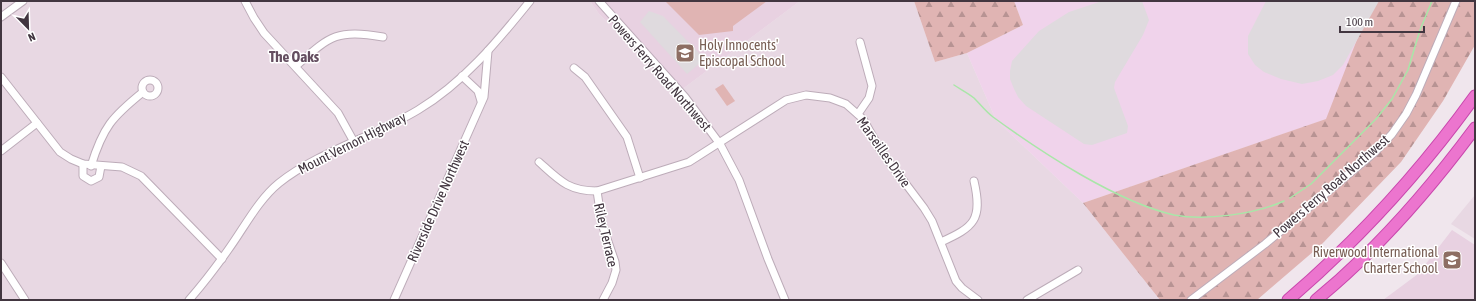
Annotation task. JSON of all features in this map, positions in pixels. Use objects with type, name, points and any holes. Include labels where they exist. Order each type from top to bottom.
[{"type":"highway","points":[[1288,300],[1348,245],[1404,186],[1444,139],[1475,96]]},
{"type":"highway","points":[[1316,300],[1360,260],[1400,219],[1437,177],[1475,128]]},
{"type":"street","points":[[1,17],[23,1]]},
{"type":"street","points":[[245,1],[264,33],[338,113],[354,142]]},
{"type":"street","name":"Mount Vernon Highway","points":[[189,300],[222,259],[260,203],[277,185],[298,170],[418,110],[438,97],[488,51],[530,1]]},
{"type":"street","name":"Powers Ferry Road Northwest","points":[[599,1],[685,97],[720,144],[739,180],[785,300]]},
{"type":"street","name":"Powers Ferry Road Northwest","points":[[1191,300],[1271,239],[1375,152],[1392,134],[1406,114],[1416,95],[1456,1]]},
{"type":"street","points":[[296,66],[322,43],[334,36],[352,32],[383,37]]},
{"type":"street","points":[[858,114],[869,98],[872,86],[860,42]]},
{"type":"street","name":"Riverside Drive Northwest","points":[[394,300],[481,101],[485,88],[488,51]]},
{"type":"street","points":[[574,68],[585,77],[627,137],[640,178]]},
{"type":"street","points":[[462,76],[478,91],[481,101]]},
{"type":"street","points":[[1,77],[60,152],[83,164],[91,166],[122,167],[141,176],[222,259]]},
{"type":"street","points":[[91,166],[99,142],[108,126],[120,111],[143,92]]},
{"type":"street","name":"Marseilles Drive","points":[[597,191],[689,162],[720,144],[776,104],[797,96],[814,95],[830,98],[846,104],[858,114],[867,125],[881,151],[924,208],[941,242],[956,281],[962,288],[978,300]]},
{"type":"street","points":[[1,151],[37,124]]},
{"type":"street","points":[[539,162],[569,186],[582,191],[597,191]]},
{"type":"street","points":[[83,164],[83,176],[91,181],[96,180],[99,177],[101,166]]},
{"type":"street","points":[[941,242],[964,231],[974,221],[978,202],[974,181]]},
{"type":"street","name":"Riley Terrace","points":[[597,191],[602,224],[615,262],[616,270],[612,283],[603,300]]},
{"type":"street","points":[[1,263],[25,300]]},
{"type":"street","points":[[1027,300],[1078,270]]},
{"type":"shaded area","points":[[1,1],[590,1],[599,14],[680,91],[800,1],[914,1],[935,62],[967,53],[996,120],[1083,203],[1160,300],[1,300]]},
{"type":"shaded area","name":"Holy Innocents' Episcopal School","points":[[590,1],[800,1],[680,91],[599,14]]},
{"type":"shaded area","points":[[1014,1],[1372,1],[1327,119],[1083,203],[996,120],[967,53],[1023,25]]},
{"type":"shaded area","points":[[1102,1],[1142,1],[1149,20],[1143,35],[1115,82],[1114,88],[1128,126],[1127,133],[1092,145],[1084,144],[1026,106],[1018,97],[1014,89],[1010,79],[1010,71],[1012,61],[1039,31],[1069,12]]},
{"type":"shaded area","points":[[1266,1],[1379,1],[1343,65],[1333,75],[1318,81],[1302,84],[1281,79],[1264,72],[1255,65],[1248,54],[1248,36]]},
{"type":"shaded area","points":[[649,11],[663,16],[705,59],[687,74],[640,22]]},
{"type":"shaded area","points":[[1475,195],[1475,239],[1451,224]]},
{"type":"shaded area","name":"Riverwood International Charter School","points":[[1452,230],[1475,245],[1475,300],[1383,300],[1418,274]]},
{"type":"green space","points":[[665,1],[767,1],[733,26],[733,31],[699,35]]},
{"type":"green space","points":[[914,1],[1014,1],[1023,25],[967,53],[935,62]]},
{"type":"green space","points":[[1372,1],[1475,1],[1475,45],[1443,101],[1401,162],[1321,245],[1257,300],[1160,300],[1083,203],[1326,119]]},
{"type":"green space","points":[[723,84],[735,101],[727,106],[715,89]]},
{"type":"waterway","points":[[1290,198],[1311,184],[1376,119],[1392,99],[1408,70],[1420,30],[1432,1]]},
{"type":"waterway","points":[[954,85],[974,98],[993,117],[1056,160],[1104,188],[1152,208],[1174,215],[1187,217],[1215,217],[1259,210],[1284,201]]},
{"type":"place","name":"Holy Innocents' Episcopal School","points":[[685,53]]},
{"type":"place","name":"Riverwood International Charter School","points":[[1452,260]]},
{"type":"district","name":"The Oaks","points":[[294,56]]}]
